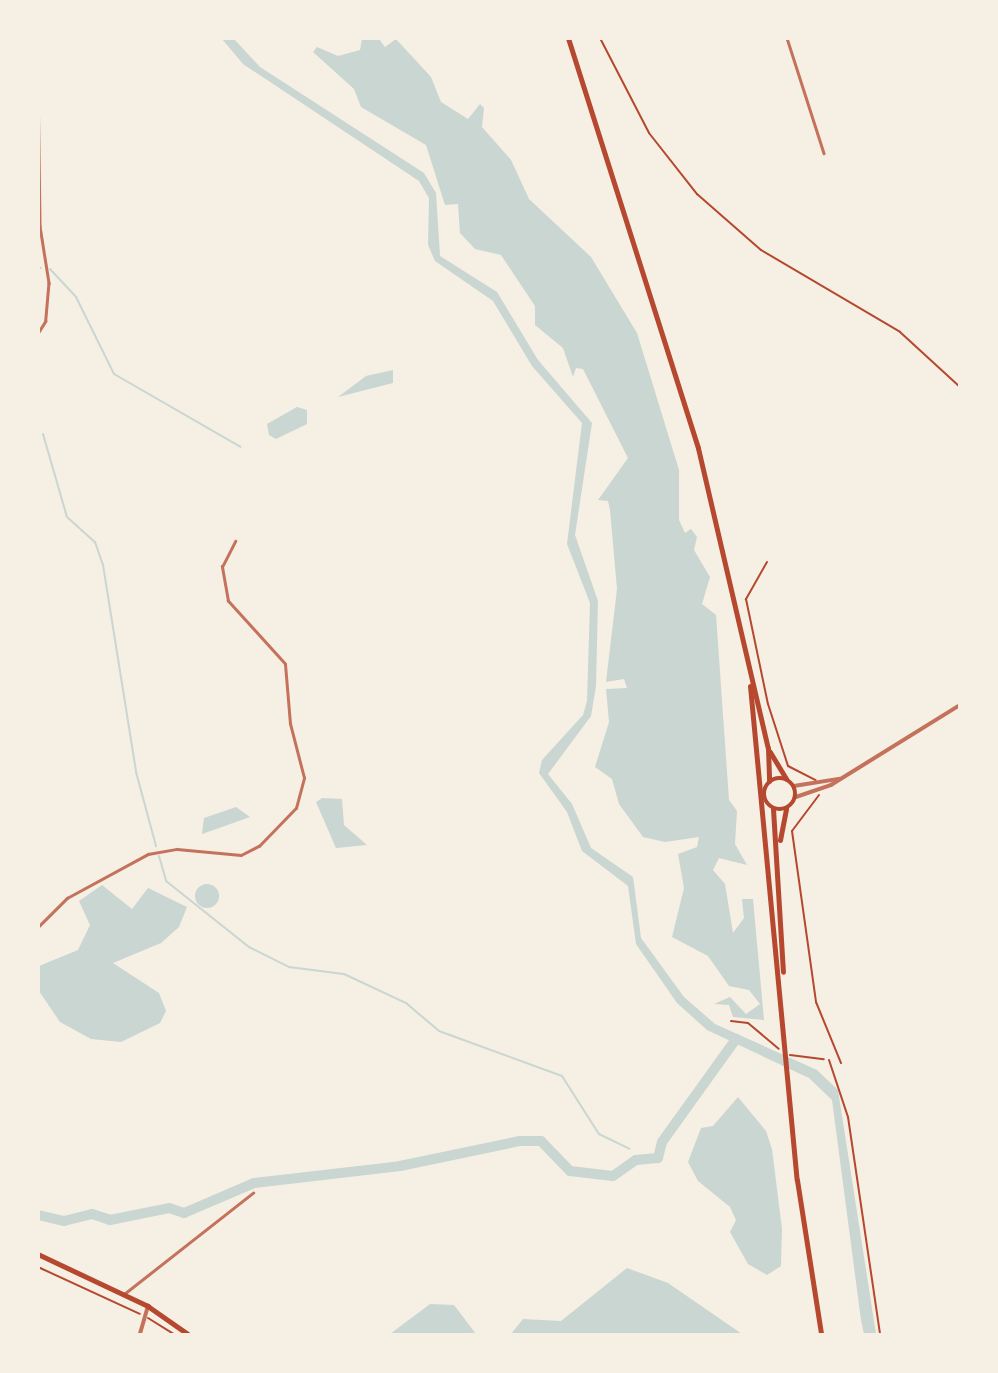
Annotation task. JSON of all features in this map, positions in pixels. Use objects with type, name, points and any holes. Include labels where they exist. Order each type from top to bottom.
[{"type":"highway","points":[[568,38],[694,436],[768,748],[769,781]]},
{"type":"highway","points":[[747,660],[786,1038]]},
{"type":"highway","points":[[768,748],[786,779]]},
{"type":"highway","points":[[773,809],[779,850],[788,1075],[821,1335]]},
{"type":"highway","points":[[779,850],[786,809]]},
{"type":"main road","points":[[786,779],[794,786],[796,797],[786,809],[773,809],[764,798],[769,781],[786,779]]},
{"type":"main road","points":[[38,1254],[148,1306],[188,1335]]},
{"type":"street","points":[[787,38],[824,153]]},
{"type":"street","points":[[38,79],[40,226],[49,284],[46,321],[38,334]]},
{"type":"street","points":[[38,927],[67,898],[148,854],[177,849],[241,855],[259,846],[296,808],[304,778],[290,724],[285,664],[228,601],[222,567],[235,541]]},
{"type":"street","points":[[796,797],[840,779],[960,705]]},
{"type":"street","points":[[794,786],[840,779]]},
{"type":"street","points":[[124,1294],[253,1193]]},
{"type":"street","points":[[141,1335],[148,1306]]},
{"type":"path","points":[[600,38],[649,133],[697,194],[761,250],[900,332],[960,387]]},
{"type":"path","points":[[731,1021],[748,1023],[784,1052],[824,1059]]},
{"type":"path","points":[[829,1060],[846,1107],[861,1222],[880,1335]]},
{"type":"path","points":[[38,1267],[144,1316],[174,1335]]},
{"type":"shaded area","points":[[222,39],[234,39],[260,67],[424,173],[436,193],[440,256],[497,292],[538,360],[592,423],[575,535],[598,601],[596,686],[591,716],[548,774],[572,804],[591,848],[633,877],[641,938],[684,997],[715,1024],[817,1070],[838,1090],[876,1334],[864,1334],[861,1320],[832,1100],[809,1078],[707,1030],[677,1003],[636,944],[628,886],[582,851],[567,812],[539,773],[542,760],[583,715],[587,701],[590,603],[567,544],[582,423],[532,366],[493,301],[435,261],[428,245],[429,198],[419,181],[243,64]]},
{"type":"shaded area","points":[[362,39],[379,39],[385,47],[396,39],[431,77],[441,102],[468,119],[480,104],[484,108],[482,127],[511,160],[529,199],[591,257],[637,333],[679,470],[679,520],[685,533],[691,529],[697,537],[694,550],[710,577],[702,604],[716,615],[729,800],[737,811],[735,844],[747,865],[719,858],[713,870],[725,884],[733,933],[744,918],[742,899],[753,899],[764,1020],[733,1017],[729,1005],[714,1004],[730,997],[746,1014],[760,1004],[749,990],[729,986],[708,956],[672,937],[684,888],[678,854],[697,847],[699,837],[665,842],[643,837],[619,804],[612,779],[595,767],[609,722],[606,689],[627,688],[624,679],[606,682],[617,589],[610,510],[608,501],[598,500],[628,458],[583,369],[576,368],[573,377],[563,348],[535,325],[535,306],[501,255],[475,249],[460,233],[458,204],[445,205],[426,145],[361,107],[354,89],[313,52],[317,47],[338,56],[360,50]]},
{"type":"shaded area","points":[[393,370],[393,383],[338,397],[366,376]]},
{"type":"shaded area","points":[[297,407],[307,410],[307,424],[276,439],[269,435],[267,424]]},
{"type":"shaded area","points":[[322,798],[342,799],[344,825],[367,845],[336,848],[316,802]]},
{"type":"shaded area","points":[[236,807],[250,817],[202,834],[204,818]]},
{"type":"shaded area","points":[[207,884],[216,887],[219,896],[216,905],[207,908],[198,905],[195,896],[198,887]]},
{"type":"shaded area","points":[[102,885],[132,909],[148,888],[187,907],[179,927],[161,943],[113,963],[159,993],[166,1011],[160,1023],[121,1042],[91,1039],[60,1022],[39,991],[39,966],[78,950],[90,925],[79,901]]},
{"type":"shaded area","points":[[738,1097],[766,1131],[772,1149],[782,1229],[781,1266],[767,1275],[748,1264],[730,1232],[736,1220],[730,1207],[698,1181],[688,1162],[701,1128],[713,1126]]},
{"type":"shaded area","points":[[627,1268],[668,1283],[742,1334],[511,1334],[523,1319],[561,1321]]},
{"type":"shaded area","points":[[430,1304],[454,1305],[476,1334],[390,1334]]},
{"type":"waterway","points":[[50,269],[76,297],[114,374],[241,447]]},
{"type":"waterway","points":[[43,434],[67,517],[95,542],[103,565],[136,772],[156,846]]},
{"type":"waterway","points":[[159,856],[166,881],[249,947],[289,967],[344,974],[406,1003],[439,1031],[562,1076],[599,1134],[630,1149]]},
{"type":"waterway","points":[[38,1215],[64,1221],[92,1214],[110,1220],[169,1208],[184,1213],[254,1183],[400,1166],[520,1141],[541,1141],[570,1171],[613,1176],[636,1160],[658,1158],[662,1142],[736,1039]]}]
